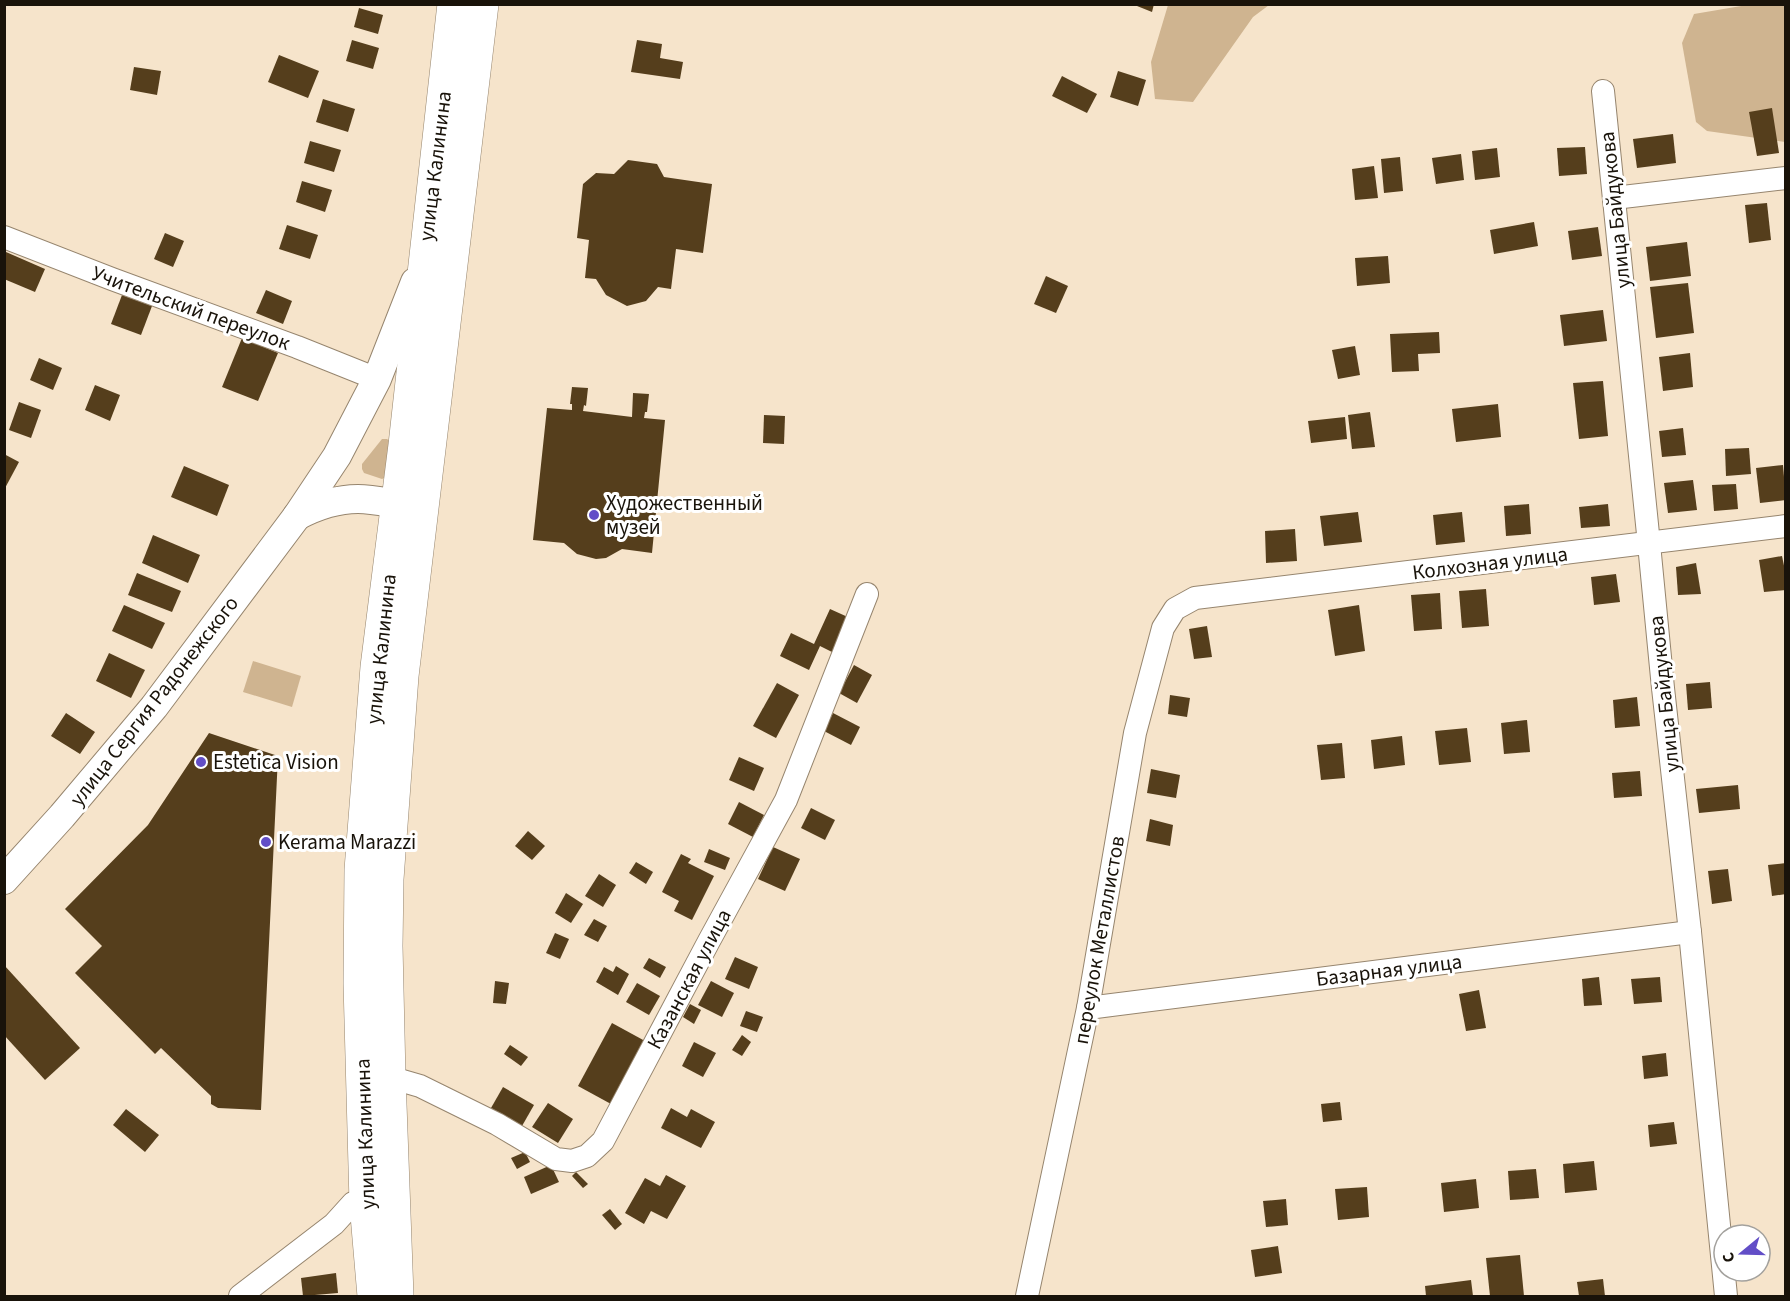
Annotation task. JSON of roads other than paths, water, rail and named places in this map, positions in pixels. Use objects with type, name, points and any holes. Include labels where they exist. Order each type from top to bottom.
[{"type":"main road","name":"улица Калинина","points":[[397,1296],[389,1077],[387,879],[402,676],[426,248],[454,4]]},
{"type":"main road","name":"улица Калинина","points":[[374,1296],[366,1203],[360,983],[361,870],[377,667],[410,505],[482,4]]},
{"type":"street","name":"улица Байдукова","points":[[1603,91],[1726,1296]]},
{"type":"street","points":[[1614,198],[1785,178]]},
{"type":"street","name":"Учительский переулок","points":[[4,237],[297,346],[377,379]]},
{"type":"street","name":"улица Сергия Радонежского","points":[[4,880],[69,808],[154,707],[297,516],[337,456],[377,379],[409,301],[426,248]]},
{"type":"street","points":[[337,456],[342,482],[359,499]]},
{"type":"street","points":[[297,516],[315,507],[359,499],[410,505]]},
{"type":"street","name":"Колхозная улица","points":[[1195,598],[1785,526]]},
{"type":"street","name":"Казанская улица","points":[[389,1077],[420,1086],[497,1124],[556,1159],[572,1161],[587,1156],[603,1141],[786,800],[867,594]]},
{"type":"street","name":"переулок Металлистов","points":[[1028,1296],[1088,1008],[1135,733],[1163,628],[1175,609],[1195,598]]},
{"type":"street","name":"Базарная улица","points":[[1088,1008],[1690,932]]},
{"type":"street","points":[[240,1296],[334,1224],[353,1203],[366,1203]]},
{"type":"place","name":"Художественный музей","points":[[594,515]]},
{"type":"place","name":"Estetica Vision","points":[[201,762]]},
{"type":"place","name":"Kerama Marazzi","points":[[266,842]]}]
